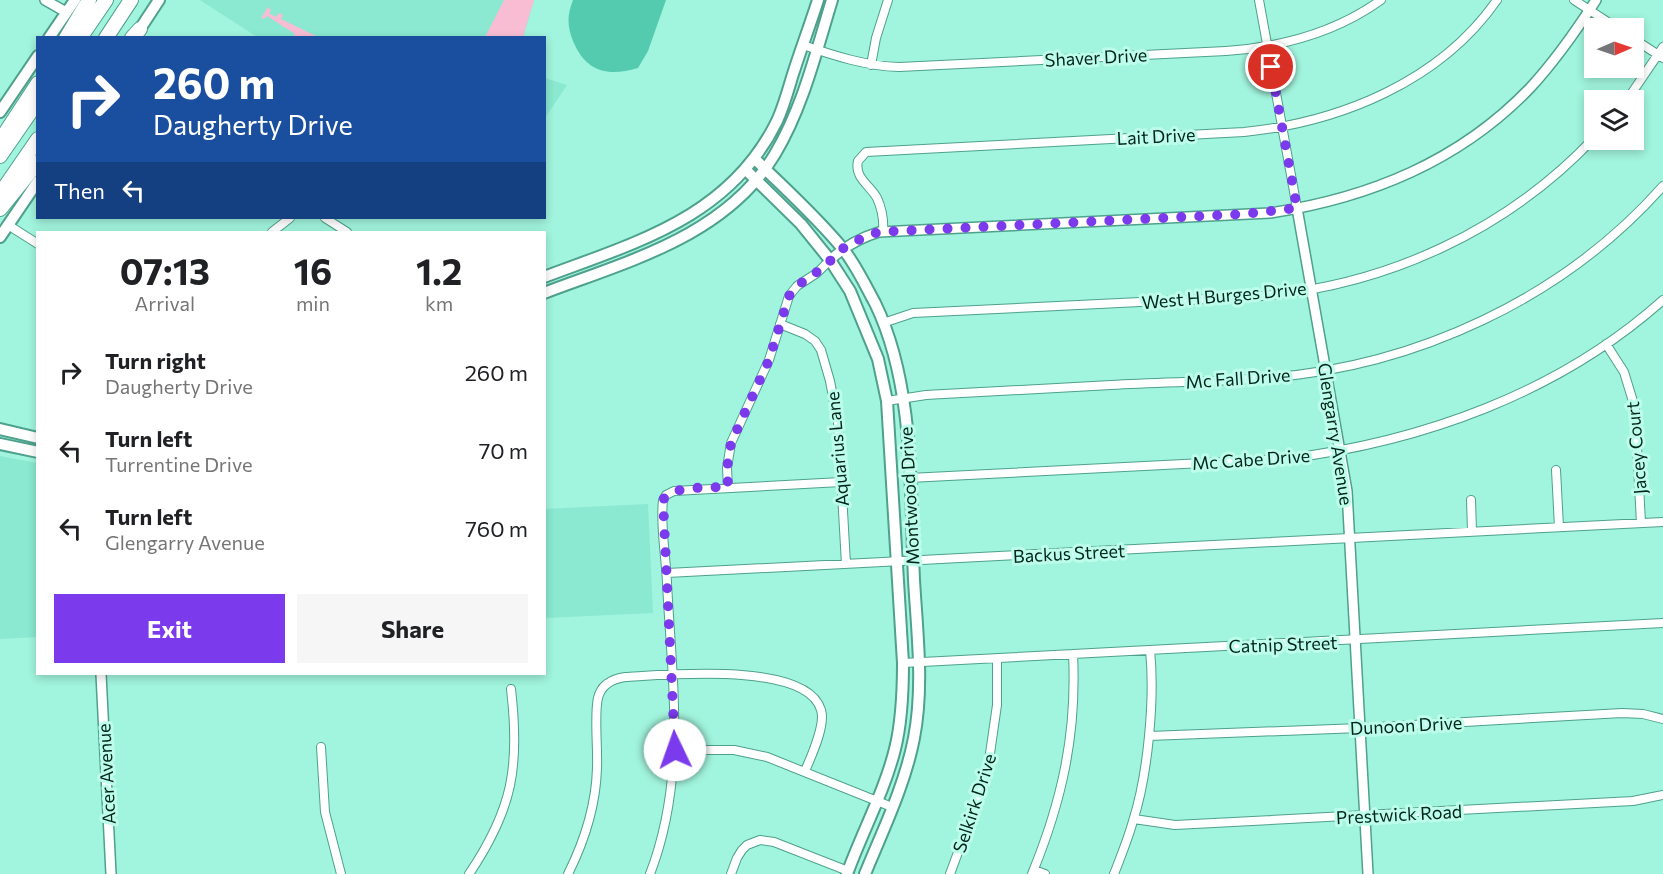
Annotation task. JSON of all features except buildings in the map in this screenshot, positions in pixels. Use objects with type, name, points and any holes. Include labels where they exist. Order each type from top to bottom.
[{"type":"highway","points":[[67,36],[89,0]]},
{"type":"highway","points":[[81,36],[106,0]]},
{"type":"highway","points":[[107,36],[131,0]]},
{"type":"highway","points":[[0,141],[36,86]]},
{"type":"highway","points":[[0,156],[36,104]]},
{"type":"highway","points":[[0,194],[36,142]]},
{"type":"highway","points":[[0,209],[36,164]]},
{"type":"main road","points":[[51,36],[75,0]]},
{"type":"main road","points":[[135,35],[159,0]]},
{"type":"main road","points":[[546,276],[665,230],[700,210],[745,170],[777,120],[818,0]]},
{"type":"main road","points":[[546,292],[680,240],[706,224],[756,181],[793,118],[832,0]]},
{"type":"main road","points":[[0,112],[36,59]]},
{"type":"main road","name":"Montwood Drive","points":[[754,158],[842,249],[861,276],[883,323],[895,360],[903,399],[919,662],[919,698],[914,737],[904,775],[865,874]]},
{"type":"main road","name":"Montwood Drive","points":[[745,170],[801,224],[850,291],[873,343],[882,372],[887,401],[903,663],[903,699],[899,732],[890,767],[848,873]]},
{"type":"main road","points":[[0,237],[36,184]]},
{"type":"main road","points":[[638,242],[643,255]]},
{"type":"main road","points":[[0,429],[36,438]]},
{"type":"main road","points":[[0,444],[36,452]]},
{"type":"street","points":[[45,0],[66,12]]},
{"type":"street","points":[[871,65],[876,38],[888,0]]},
{"type":"street","name":"Glengarry Avenue","points":[[1258,0],[1347,491],[1368,874]]},
{"type":"street","name":"Shaver Drive","points":[[803,45],[871,65],[899,67],[1226,51],[1267,46],[1329,30],[1363,13],[1382,0]]},
{"type":"street","name":"Lait Drive","points":[[883,232],[881,210],[877,200],[857,173],[860,157],[871,151],[1217,134],[1282,127],[1352,109],[1396,88],[1422,72],[1454,46],[1497,0]]},
{"type":"street","points":[[1574,0],[1601,18]]},
{"type":"street","points":[[728,487],[727,468],[731,443],[766,367],[785,304],[792,292],[842,249],[866,236],[883,232],[1244,214],[1297,208],[1344,198],[1385,184],[1433,162],[1472,138],[1529,88],[1563,48],[1596,0]]},
{"type":"street","points":[[1644,46],[1660,57]]},
{"type":"street","points":[[1635,90],[1660,57],[1663,47]]},
{"type":"street","name":"West H Burges Drive","points":[[883,323],[913,313],[1262,296],[1343,282],[1392,268],[1444,248],[1474,232],[1548,182],[1584,148]]},
{"type":"street","name":"Mc Fall Drive","points":[[887,401],[926,394],[1266,378],[1326,369],[1404,351],[1497,314],[1558,278],[1634,216],[1663,186]]},
{"type":"street","points":[[273,231],[289,219]]},
{"type":"street","points":[[327,219],[346,231]]},
{"type":"street","points":[[8,225],[36,243]]},
{"type":"street","name":"Mc Cabe Drive","points":[[909,478],[1264,460],[1341,450],[1405,436],[1478,412],[1570,367],[1606,344],[1663,300]]},
{"type":"street","name":"Aquarius Lane","points":[[780,324],[810,336],[820,350],[836,406],[846,564]]},
{"type":"street","name":"Jacey Court","points":[[1606,344],[1624,372],[1635,408],[1641,523]]},
{"type":"street","points":[[1556,470],[1558,527]]},
{"type":"street","points":[[650,874],[665,828],[672,790],[675,750],[663,507],[666,495],[674,491],[841,482]]},
{"type":"street","points":[[1471,500],[1472,531]]},
{"type":"street","name":"Backus Street","points":[[667,573],[1663,522]]},
{"type":"street","name":"Catnip Street","points":[[903,663],[1663,623]]},
{"type":"street","points":[[1114,874],[1134,819],[1149,736],[1150,650]]},
{"type":"street","points":[[1045,874],[1033,872],[1057,805],[1068,760],[1074,704],[1073,654]]},
{"type":"street","name":"Selkirk Drive","points":[[950,874],[987,774],[996,723],[997,659]]},
{"type":"street","points":[[567,874],[580,845],[595,789],[597,703],[600,693],[608,682],[618,678],[708,673],[752,676],[791,685],[810,693],[817,699],[822,715],[816,744],[805,771]]},
{"type":"street","name":"Acer Avenue","points":[[101,675],[111,874]]},
{"type":"street","points":[[469,874],[496,830],[510,791],[515,752],[511,689]]},
{"type":"street","name":"Dunoon Drive","points":[[1149,736],[1360,728],[1622,713],[1643,714],[1663,719]]},
{"type":"street","points":[[321,747],[325,812],[340,874]]},
{"type":"street","points":[[675,750],[717,749],[750,753],[805,771],[892,807]]},
{"type":"street","name":"Prestwick Road","points":[[1134,819],[1161,825],[1175,825],[1633,801],[1663,795]]},
{"type":"street","points":[[731,874],[742,850],[747,845],[760,840],[774,842],[848,873]]},
{"type":"shaded area","points":[[200,0],[534,0],[524,36],[255,36]]},
{"type":"shaded area","points":[[504,0],[534,0],[523,36],[486,36]]},
{"type":"shaded area","points":[[573,0],[666,0],[648,51],[638,68],[607,72],[591,66],[584,60],[573,41],[568,20]]},
{"type":"shaded area","points":[[268,7],[271,10],[269,13],[276,17],[279,13],[283,15],[281,19],[316,36],[294,36],[295,34],[267,16],[264,19],[261,18]]},
{"type":"shaded area","points":[[546,79],[567,85],[546,116]]},
{"type":"shaded area","points":[[0,456],[36,463],[36,637],[0,639]]},
{"type":"shaded area","points":[[648,504],[653,613],[546,618],[546,509]]},
{"type":"route","points":[[675,750],[663,500],[666,495],[674,491],[728,487],[727,468],[731,443],[769,360],[785,304],[797,286],[817,273],[842,249],[855,241],[879,232],[1270,213],[1297,208],[1271,67]]}]
